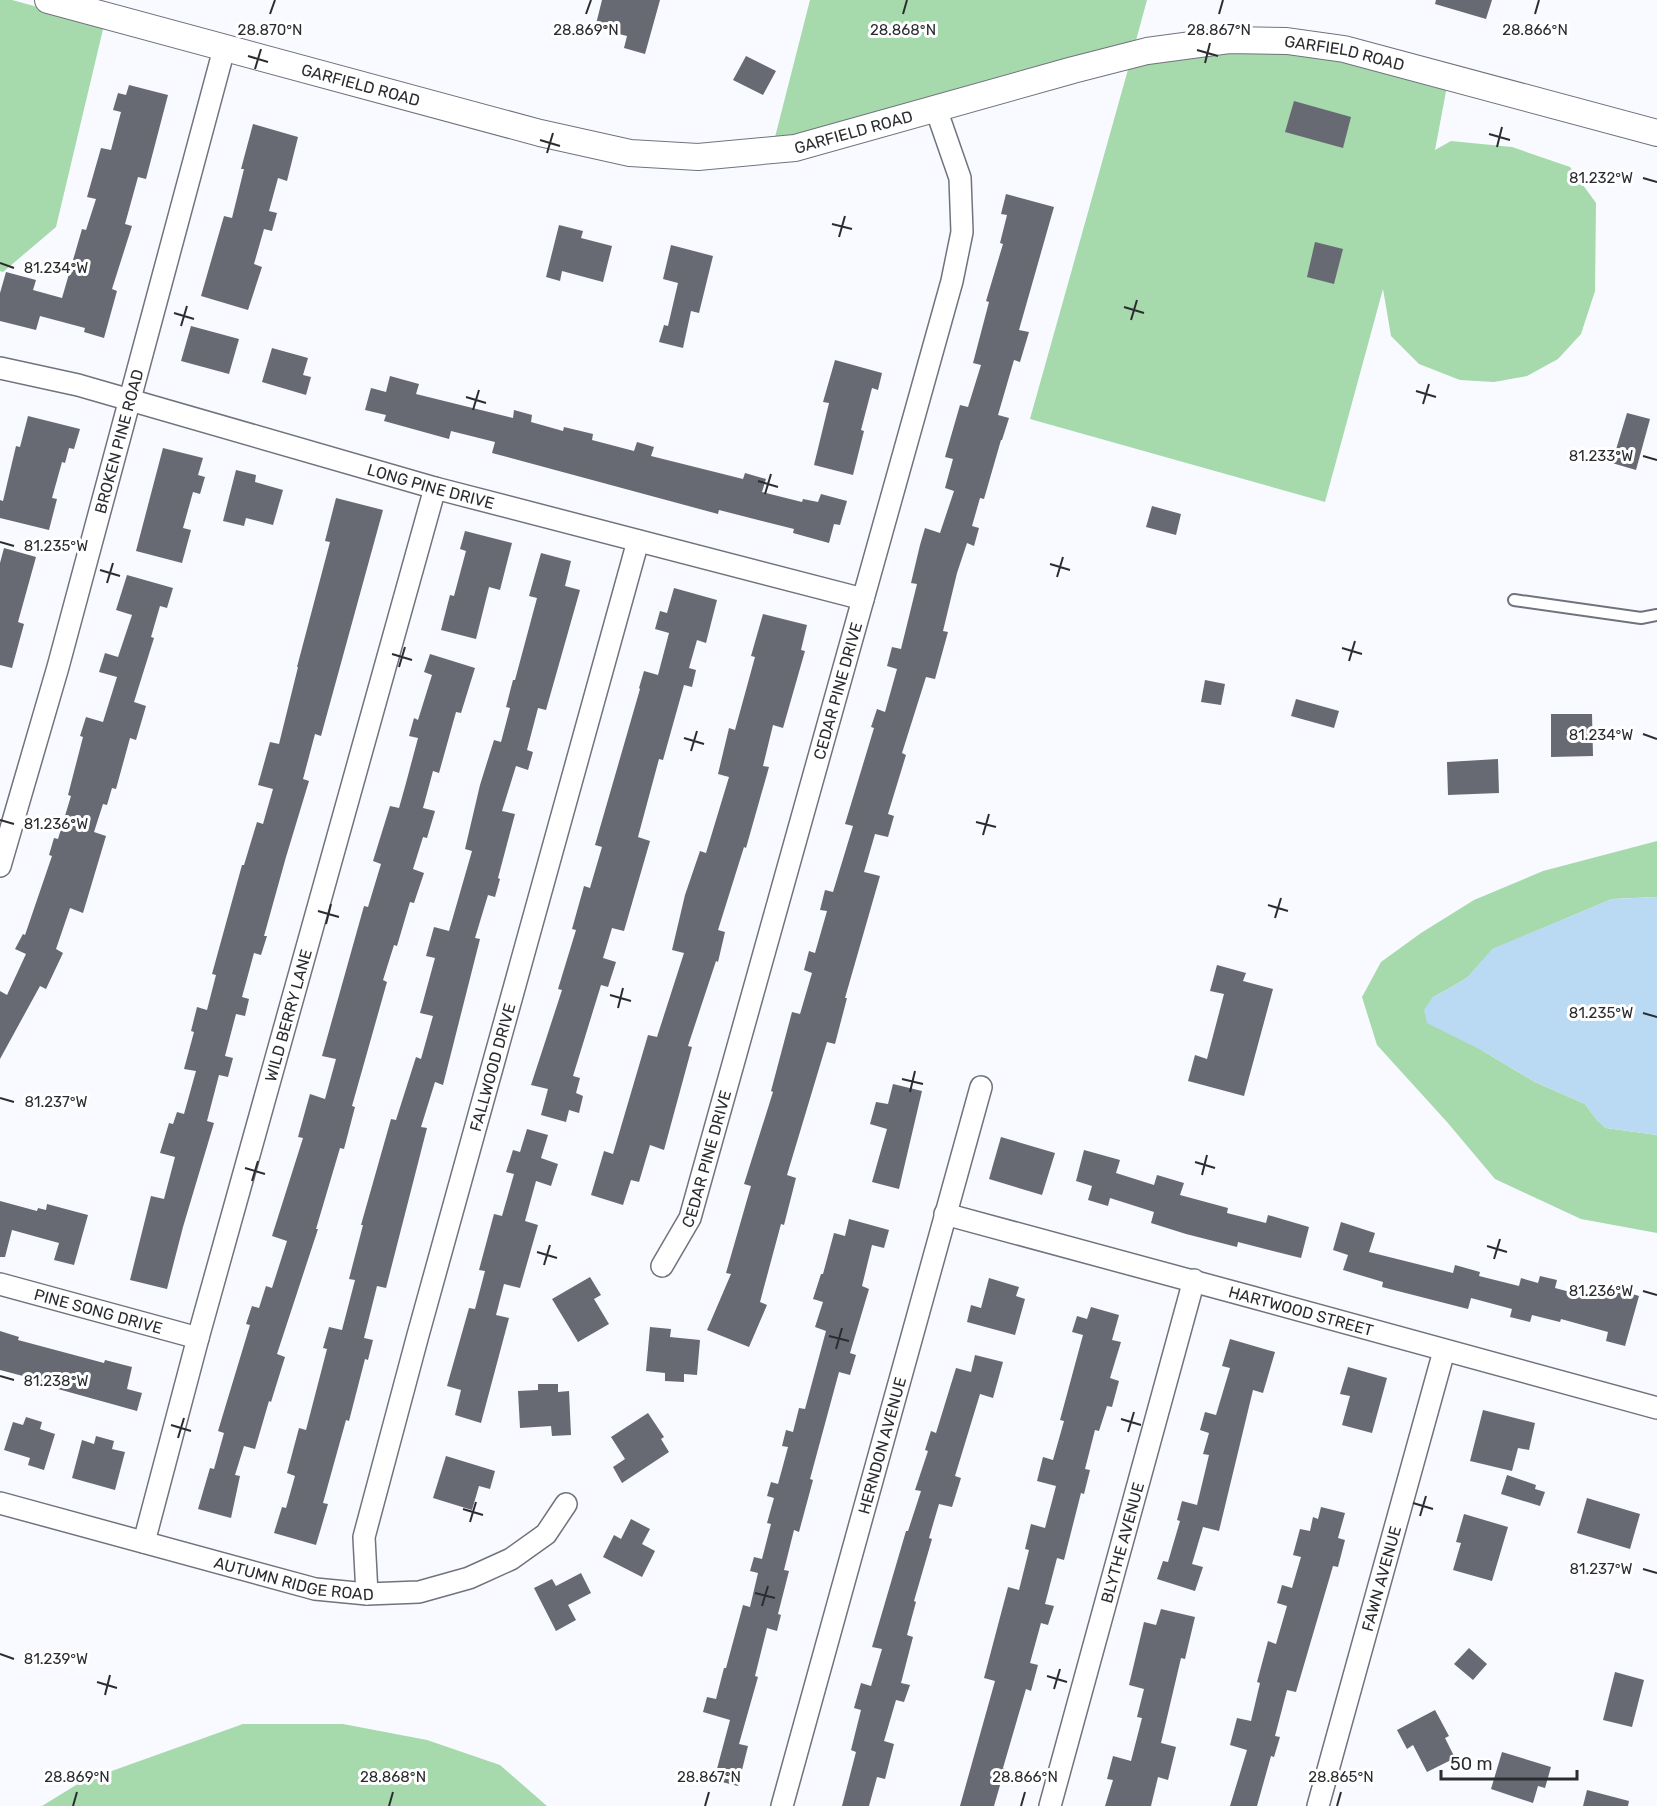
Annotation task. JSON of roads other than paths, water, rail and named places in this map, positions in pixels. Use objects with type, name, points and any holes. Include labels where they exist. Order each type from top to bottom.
[{"type":"street","name":"GARFIELD ROAD","points":[[48,0],[540,133],[630,153],[698,157],[795,148],[1147,51],[1229,40],[1287,41],[1344,49],[1657,133]]},
{"type":"street","name":"BROKEN PINE ROAD","points":[[0,867],[58,667],[224,49]]},
{"type":"street","name":"CEDAR PINE DRIVE","points":[[662,1266],[690,1218],[933,354],[962,232],[960,178],[936,109]]},
{"type":"street","name":"LONG PINE DRIVE","points":[[0,368],[78,385],[435,488],[863,599]]},
{"type":"street","name":"WILD BERRY LANE","points":[[144,1542],[198,1338],[435,488]]},
{"type":"street","name":"FALLWOOD DRIVE","points":[[367,1594],[364,1537],[421,1323],[638,541]]},
{"type":"street","name":"HERNDON AVENUE","points":[[782,1806],[981,1087]]},
{"type":"street","name":"HARTWOOD STREET","points":[[945,1214],[1657,1408]]},
{"type":"street","name":"BLYTHE AVENUE","points":[[1050,1806],[1194,1280]]},
{"type":"street","name":"PINE SONG DRIVE","points":[[0,1284],[198,1338]]},
{"type":"street","name":"FAWN AVENUE","points":[[1318,1806],[1444,1351]]},
{"type":"street","name":"AUTUMN RIDGE ROAD","points":[[0,1503],[315,1589],[367,1594],[419,1592],[469,1578],[511,1559],[546,1534],[566,1504]]},
{"type":"lane","points":[[1514,600],[1641,618],[1657,615]]},
{"type":"water","points":[[1657,897],[1657,1135],[1606,1128],[1585,1104],[1535,1082],[1483,1051],[1427,1023],[1424,1010],[1432,998],[1467,978],[1492,949],[1612,899]]}]
